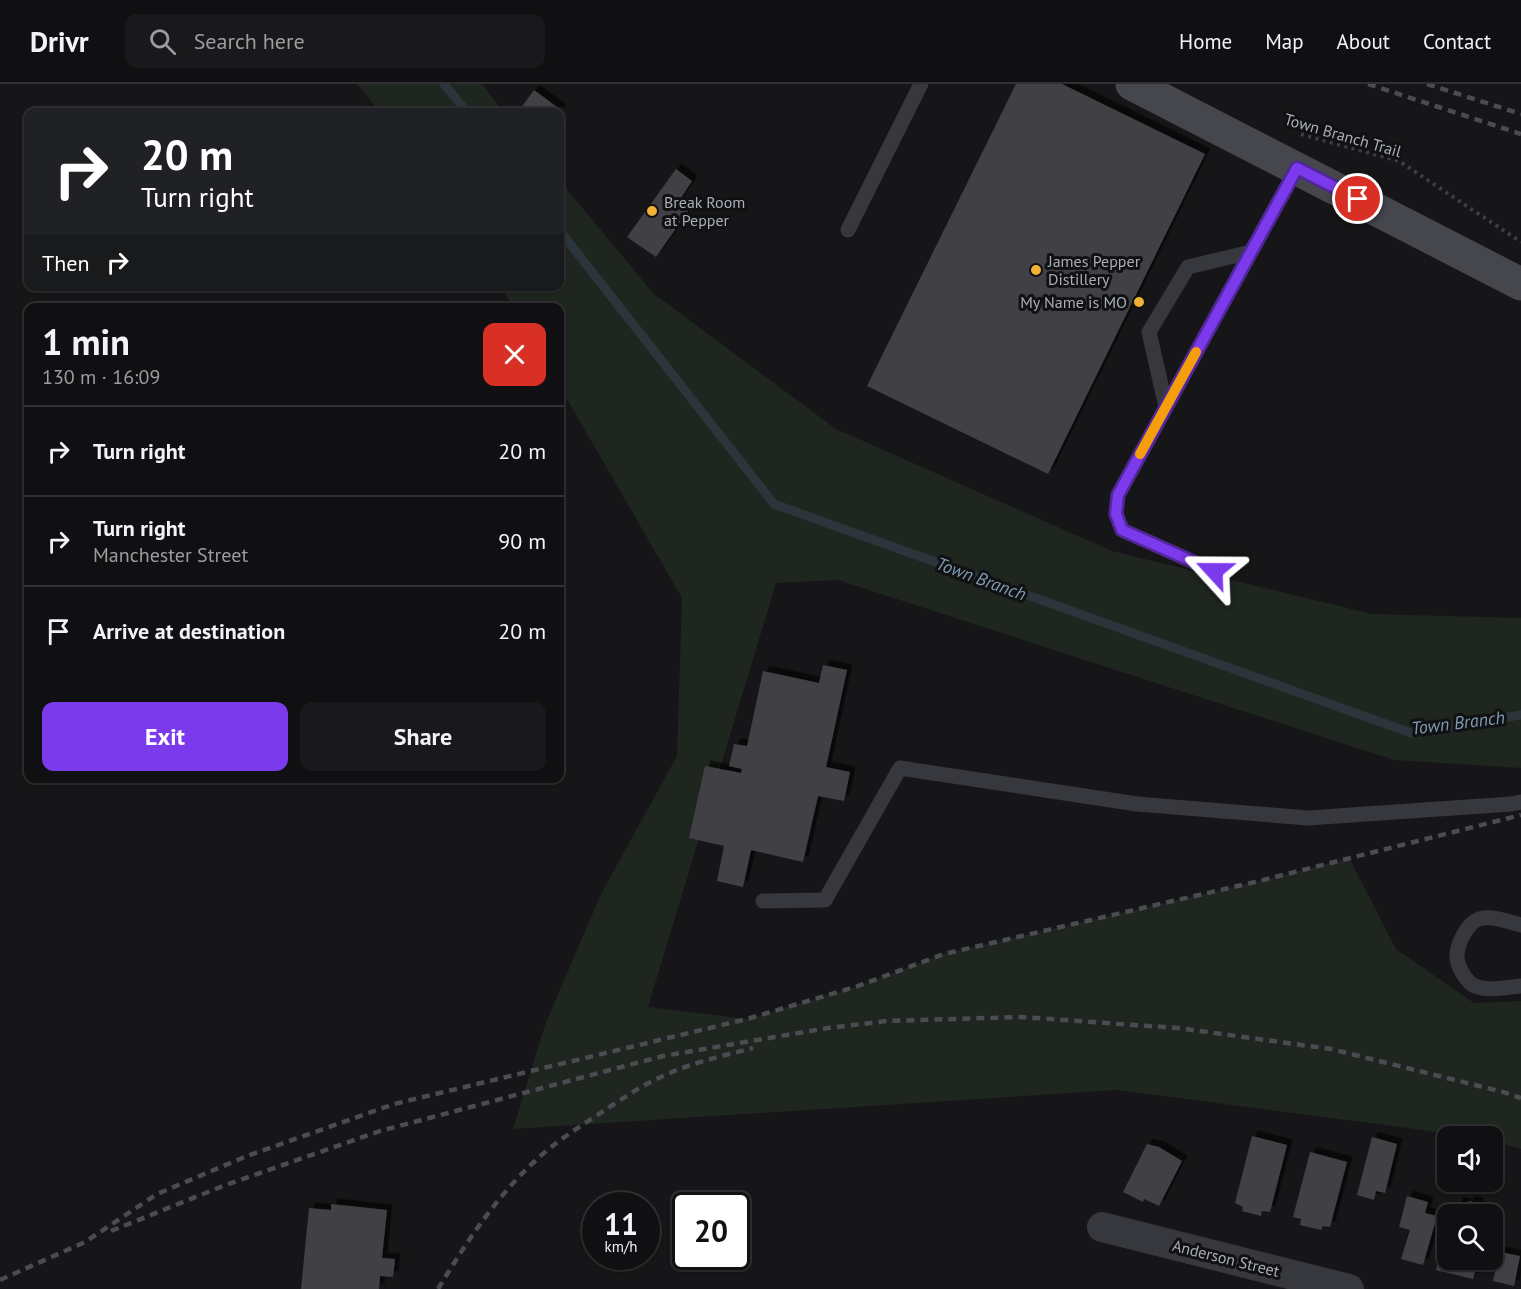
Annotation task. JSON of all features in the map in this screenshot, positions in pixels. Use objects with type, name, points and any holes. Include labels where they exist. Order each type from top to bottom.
[{"type":"main road","points":[[1132,84],[1521,284]]},
{"type":"street","name":"Anderson Street","points":[[1102,1227],[1349,1289]]},
{"type":"lane","points":[[848,230],[921,84]]},
{"type":"lane","points":[[1214,571],[1122,530],[1116,514],[1118,495],[1297,168]]},
{"type":"lane","points":[[1166,407],[1149,332],[1188,267],[1251,252]]},
{"type":"lane","points":[[763,902],[825,900],[900,768],[1137,804],[1308,818],[1521,802]]},
{"type":"lane","points":[[1521,925],[1496,919],[1478,919],[1465,930],[1457,956],[1461,970],[1471,984],[1485,988],[1521,986]]},
{"type":"path","name":"Town Branch Trail","points":[[1299,134],[1399,161],[1521,242]]},
{"type":"shaded area","points":[[357,84],[482,84],[500,108],[377,108]]},
{"type":"shaded area","points":[[564,186],[654,294],[836,429],[1112,551],[1372,614],[1521,618],[1521,768],[1394,760],[838,580],[776,583],[648,1007],[747,1019],[858,986],[944,954],[1349,858],[1396,949],[1474,1003],[1521,1001],[1521,1149],[1503,1144],[1503,1126],[1437,1126],[1437,1132],[1117,1090],[513,1129],[545,1025],[601,894],[677,756],[682,598],[564,394],[564,303],[511,303],[503,291],[564,291]]},
{"type":"building","name":"James Pepper Distillery","points":[[1016,84],[1062,84],[1205,154],[1048,474],[867,386]]},
{"type":"building","points":[[534,90],[558,108],[521,108]]},
{"type":"building","points":[[676,169],[692,181],[677,204],[688,211],[656,257],[627,237]]},
{"type":"building","points":[[823,665],[847,670],[826,767],[850,772],[844,801],[818,796],[803,862],[751,850],[743,887],[717,881],[724,846],[689,838],[705,766],[741,773],[742,769],[729,766],[734,744],[747,746],[763,671],[819,683]]},
{"type":"building","points":[[1252,1136],[1287,1145],[1270,1212],[1262,1211],[1261,1216],[1242,1211],[1243,1207],[1235,1203]]},
{"type":"building","points":[[1372,1137],[1397,1144],[1385,1193],[1376,1191],[1374,1200],[1357,1195]]},
{"type":"building","points":[[1147,1144],[1159,1147],[1182,1161],[1159,1206],[1144,1199],[1143,1202],[1123,1192]]},
{"type":"building","points":[[1310,1152],[1347,1162],[1330,1227],[1323,1226],[1321,1230],[1300,1225],[1301,1219],[1293,1217]]},
{"type":"building","points":[[1407,1196],[1428,1202],[1425,1213],[1437,1216],[1423,1265],[1401,1259],[1410,1230],[1399,1227]]},
{"type":"building","points":[[331,1204],[387,1210],[382,1258],[395,1259],[393,1277],[380,1276],[379,1289],[301,1289],[309,1208],[331,1210]]},
{"type":"building","points":[[1503,1253],[1520,1256],[1514,1286],[1493,1281],[1496,1270],[1503,1270]]},
{"type":"building","points":[[1437,1266],[1437,1270],[1475,1270],[1473,1279],[1436,1270]]},
{"type":"waterway","name":"Town Branch","points":[[444,84],[464,108]]},
{"type":"waterway","name":"Town Branch","points":[[564,236],[774,504],[1411,733],[1521,715]]},
{"type":"railway","points":[[1368,84],[1521,134]]},
{"type":"railway","points":[[1427,84],[1521,114]]},
{"type":"railway","points":[[0,1280],[85,1242],[157,1194],[247,1156],[394,1104],[747,1019],[858,986],[944,954],[1255,882],[1521,815]]},
{"type":"railway","points":[[111,1231],[223,1186],[380,1131],[663,1056],[828,1028],[887,1021],[1021,1017],[1178,1028],[1331,1049],[1521,1098]]},
{"type":"railway","points":[[438,1289],[470,1238],[507,1190],[520,1175],[559,1141],[623,1098],[653,1081],[695,1064],[753,1048]]},
{"type":"slow traffic","points":[[1140,454],[1196,352]]},
{"type":"place","name":"Break Room at Pepper","points":[[652,211]]},
{"type":"place","name":"James Pepper Distillery","points":[[1036,270]]},
{"type":"place","name":"My Name is MO","points":[[1139,302]]},
{"type":"route","points":[[1214,571],[1122,530],[1116,514],[1118,495],[1297,168],[1358,199]]}]
